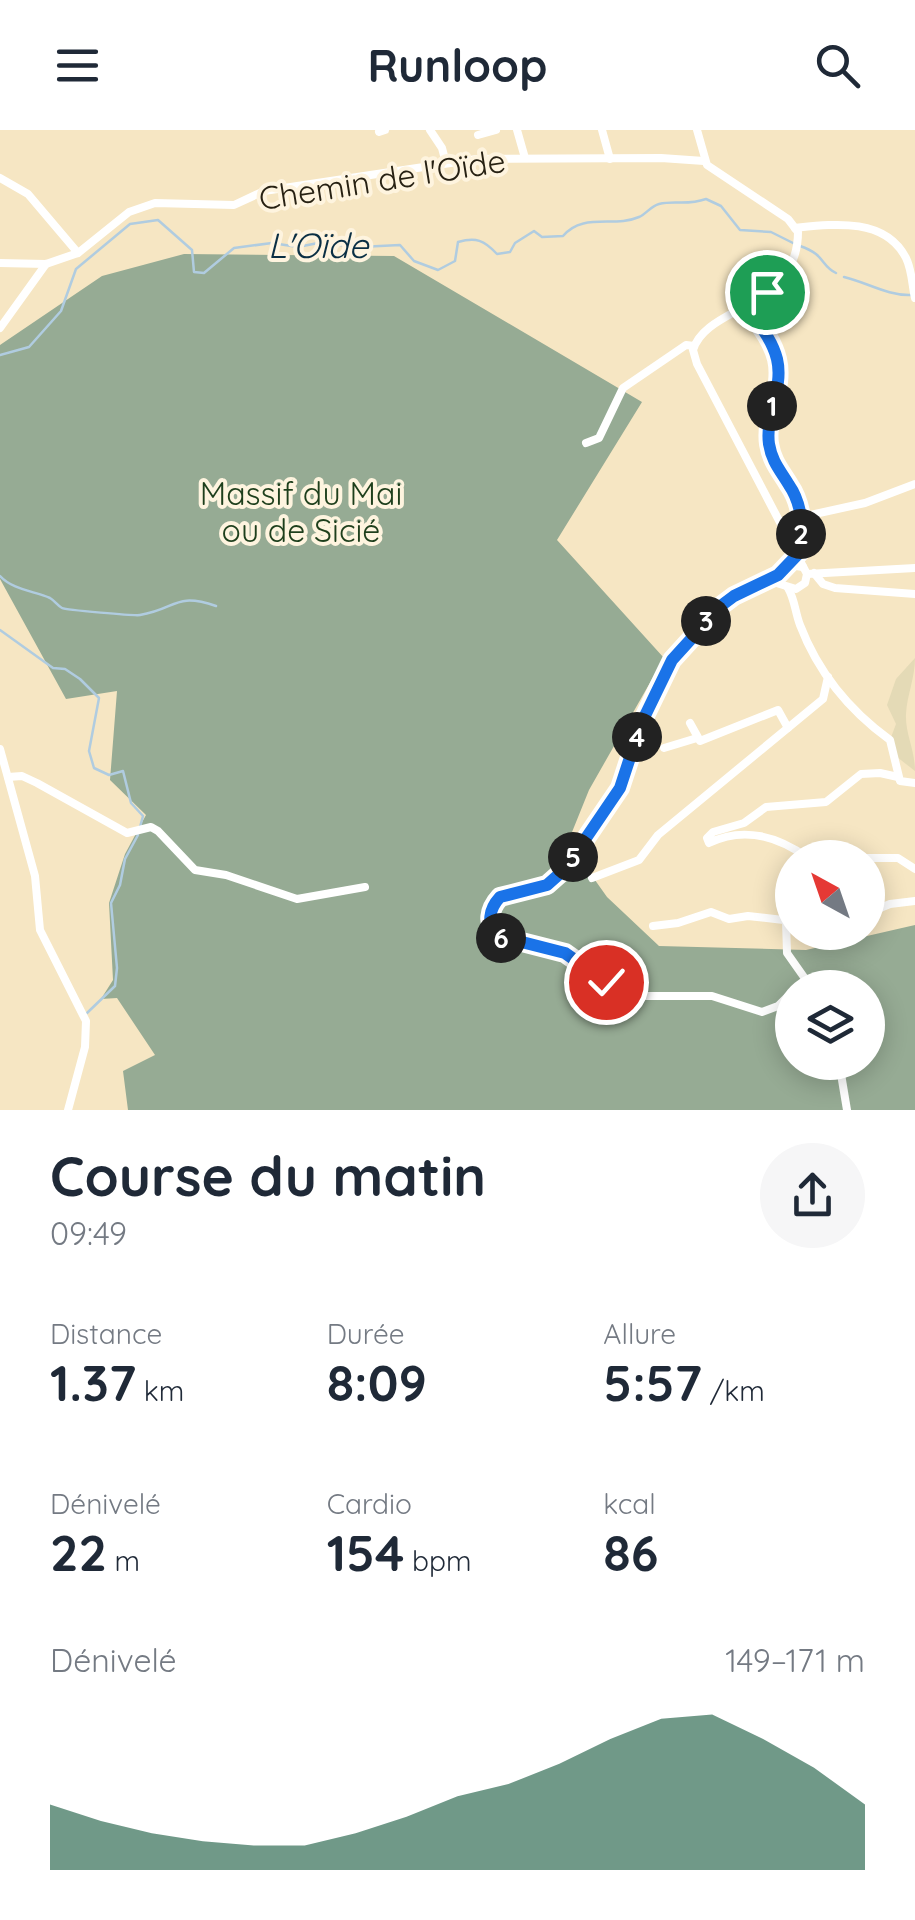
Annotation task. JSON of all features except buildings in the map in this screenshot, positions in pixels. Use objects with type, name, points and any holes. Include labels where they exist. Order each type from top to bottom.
[{"type":"street","points":[[430,130],[442,148],[446,164]]},
{"type":"street","points":[[478,135],[496,130]]},
{"type":"street","points":[[517,130],[525,158]]},
{"type":"street","points":[[602,130],[610,159]]},
{"type":"street","points":[[696,130],[704,161],[712,170],[788,219],[798,238],[788,271],[775,286],[703,334],[694,346],[697,364],[808,572],[835,588],[915,594]]},
{"type":"street","name":"Chemin de l'Oïde","points":[[46,264],[78,253],[129,212],[155,202],[234,205],[264,191],[478,159],[704,161]]},
{"type":"street","points":[[0,178],[28,194],[78,253]]},
{"type":"street","points":[[796,228],[833,222],[868,228],[894,240],[911,260],[915,276]]},
{"type":"street","points":[[911,260],[915,298]]},
{"type":"street","points":[[0,263],[46,264]]},
{"type":"street","points":[[0,328],[46,264]]},
{"type":"street","points":[[746,306],[772,344],[779,366],[777,390],[768,417],[769,446],[777,472],[789,484],[801,517],[802,545],[798,556],[770,580],[722,605],[672,660],[641,724],[620,788],[557,878],[537,888],[506,894],[495,902],[490,915],[493,932],[504,940],[565,953],[614,987],[644,996],[712,996],[762,1012],[775,1007]]},
{"type":"street","points":[[586,443],[599,438],[624,388],[686,346],[694,346]]},
{"type":"street","points":[[801,517],[865,502],[915,484]]},
{"type":"street","points":[[790,540],[787,587],[796,603],[801,626],[828,677],[864,722],[890,740],[899,779]]},
{"type":"street","points":[[787,568],[808,572],[915,568]]},
{"type":"street","points":[[796,603],[808,572]]},
{"type":"street","points":[[770,580],[801,588]]},
{"type":"street","points":[[592,878],[639,860],[658,835],[824,699],[828,677]]},
{"type":"street","points":[[690,723],[700,741],[778,710],[788,728]]},
{"type":"street","points":[[664,748],[697,738]]},
{"type":"street","points":[[0,749],[35,876],[40,930],[86,1021],[86,1047],[68,1110]]},
{"type":"street","points":[[780,840],[728,835],[709,843],[706,840],[713,832],[744,823],[766,808],[826,802],[861,774],[880,773],[915,783]]},
{"type":"street","points":[[8,777],[22,776],[127,833],[140,828],[158,831],[195,870],[226,874],[298,899],[365,887]]},
{"type":"street","points":[[885,858],[898,858],[915,869]]},
{"type":"street","points":[[885,906],[915,901]]},
{"type":"street","points":[[653,926],[711,912],[729,918],[775,919]]},
{"type":"street","points":[[841,1080],[847,1110]]},
{"type":"green space","name":"Massif du Mai ou de Sicié","points":[[184,254],[394,256],[642,402],[557,540],[664,658],[589,790],[568,842],[607,897],[659,946],[885,950],[885,932],[915,925],[915,1110],[128,1110],[123,1071],[155,1055],[117,998],[101,999],[113,980],[109,903],[125,854],[146,815],[110,780],[117,691],[66,699],[0,579],[0,345],[102,276]]},
{"type":"sand","points":[[915,658],[906,714],[915,771],[897,757],[890,740],[896,724],[887,705],[896,679]]},
{"type":"waterway","name":"L'Oïde","points":[[0,355],[29,347],[61,311],[76,269],[130,224],[158,220],[192,250],[194,272],[204,273],[234,248],[272,243],[298,247],[318,243],[400,245],[414,261],[438,270],[455,261],[458,242],[475,240],[497,254],[510,252],[515,243],[534,231],[542,237],[563,236],[580,224],[629,220],[659,204],[706,199],[721,206],[740,230],[771,232],[793,243]]},
{"type":"waterway","name":"L'Oïde","points":[[800,246],[836,273]]},
{"type":"waterway","name":"L'Oïde","points":[[844,277],[911,295]]},
{"type":"waterway","name":"L'Oïde","points":[[0,576],[66,609],[140,615],[183,601],[216,606]]},
{"type":"waterway","name":"L'Oïde","points":[[0,630],[53,668],[65,669],[80,679],[99,698],[89,751],[94,768],[109,775],[123,771],[131,803],[143,816],[140,827]]},
{"type":"waterway","name":"L'Oïde","points":[[87,1013],[115,986],[111,903],[120,885],[125,859],[138,835]]},
{"type":"route","points":[[606,982],[565,953],[504,940],[493,932],[491,908],[506,894],[547,885],[565,869],[620,788],[641,724],[672,660],[722,605],[778,575],[799,553],[801,517],[789,484],[777,472],[769,446],[768,417],[777,390],[779,366],[772,344],[746,306],[767,292]]}]
